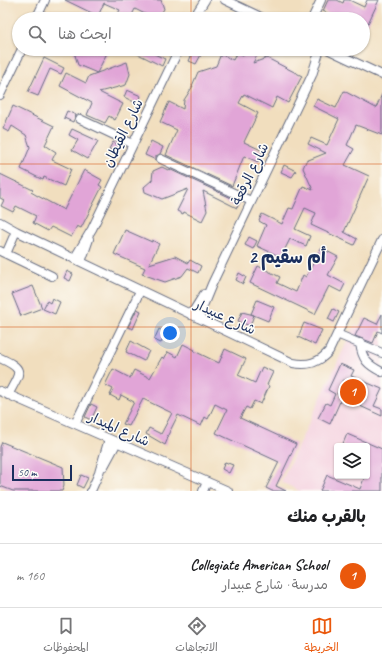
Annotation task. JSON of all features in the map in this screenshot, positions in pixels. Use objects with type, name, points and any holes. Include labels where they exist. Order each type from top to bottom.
[{"type":"street","points":[[39,12],[45,0]]},
{"type":"street","points":[[196,12],[199,0]]},
{"type":"street","points":[[198,12],[205,0]]},
{"type":"street","points":[[225,0],[250,12]]},
{"type":"street","points":[[315,12],[321,0]]},
{"type":"street","points":[[0,95],[2,84],[18,56]]},
{"type":"street","name":"شارع القيطان","points":[[78,260],[176,56]]},
{"type":"street","name":"شارع الرقعة","points":[[312,75],[318,56]]},
{"type":"street","name":"شارع الرقعة","points":[[195,317],[202,296],[212,284],[312,75],[323,56]]},
{"type":"street","points":[[342,56],[382,75]]},
{"type":"street","points":[[80,119],[133,144]]},
{"type":"street","points":[[161,159],[251,201]]},
{"type":"street","name":"شارع عبيدار","points":[[0,222],[195,317],[299,364],[313,363],[325,356],[329,351],[382,240]]},
{"type":"street","points":[[16,231],[3,252],[52,276]]},
{"type":"street","points":[[76,424],[140,290]]},
{"type":"street","points":[[337,334],[382,353]]},
{"type":"street","points":[[360,343],[361,351],[365,360],[372,367],[382,372]]},
{"type":"street","points":[[0,358],[14,365],[18,371],[18,376],[8,395]]},
{"type":"street","name":"شارع الميدار","points":[[0,391],[76,424],[210,486],[228,491]]},
{"type":"street","points":[[91,491],[99,473],[106,464],[113,441]]},
{"type":"street","points":[[203,491],[210,486]]},
{"type":"shaded area","points":[[355,325],[382,338],[382,491],[300,491],[281,482]]},
{"type":"building","points":[[65,0],[161,0],[164,9],[162,12],[141,12],[135,9],[134,12],[119,12],[120,10],[104,3],[100,12],[90,12]]},
{"type":"building","points":[[328,0],[337,0],[343,3],[344,0],[349,0],[364,7],[367,0],[379,0],[370,19],[370,12],[323,11]]},
{"type":"building","points":[[75,56],[106,56],[97,73],[78,65]]},
{"type":"building","points":[[142,56],[159,56],[165,59],[162,66]]},
{"type":"building","points":[[191,56],[200,56],[196,64],[189,61]]},
{"type":"building","points":[[220,56],[225,56],[233,60],[235,56],[256,56],[253,63],[267,58],[302,76],[288,103],[277,97],[272,108],[244,94],[239,103],[258,113],[244,142],[263,151],[258,162],[244,156],[232,186],[166,155],[177,130],[160,122],[169,102],[183,109],[184,100],[193,86],[198,72],[216,66]]},
{"type":"building","points":[[44,58],[64,68],[61,74],[50,69],[38,96],[28,92]]},
{"type":"building","points":[[127,62],[130,74],[126,85],[99,92],[123,104],[115,120],[109,116],[105,123],[87,115],[92,103],[60,86],[66,73],[86,83],[89,76]]},
{"type":"building","points":[[127,90],[141,96],[138,104],[124,97]]},
{"type":"building","points":[[344,91],[376,108],[382,94],[382,135],[356,125],[347,145],[354,149],[345,165],[369,176],[344,232],[357,239],[354,245],[311,225],[316,213],[305,208],[295,229],[310,236],[306,246],[290,239],[281,257],[257,246],[266,225],[259,221],[262,214],[282,224],[289,208],[293,209],[303,186],[313,190],[303,168],[306,161],[326,153],[308,144],[311,138],[327,145],[339,119],[313,106],[317,99],[336,108]]},
{"type":"building","points":[[13,106],[54,126],[45,145],[56,152],[52,160],[71,169],[64,186],[44,177],[43,180],[21,169],[30,147],[26,135],[12,126],[9,132],[3,129]]},
{"type":"building","points":[[67,111],[76,115],[73,122],[64,118]]},
{"type":"building","points":[[72,129],[98,141],[88,159],[72,150],[78,140],[69,135]]},
{"type":"building","points":[[151,141],[163,147],[160,154],[156,156],[156,160],[145,155]]},
{"type":"building","points":[[113,142],[119,146],[116,152],[109,149]]},
{"type":"building","points":[[284,165],[296,171],[292,177],[281,172]]},
{"type":"building","points":[[162,167],[240,202],[237,208],[203,191],[207,211],[202,221],[184,212],[183,214],[177,211],[188,189],[162,199],[145,192],[144,187],[152,180],[153,171]]},
{"type":"building","points":[[84,170],[102,180],[99,185],[102,187],[81,228],[77,226],[71,237],[51,227],[48,231],[33,223],[36,216],[16,206],[13,212],[1,206],[4,200],[0,198],[0,174],[33,190],[31,192],[64,210]]},
{"type":"building","points":[[125,230],[159,244],[149,264],[175,256],[188,263],[190,260],[201,266],[198,273],[188,268],[182,276],[165,282],[142,274],[145,268],[114,254]]},
{"type":"building","points":[[249,237],[257,241],[253,249],[245,245]]},
{"type":"building","points":[[321,248],[338,257],[328,275],[345,284],[341,292],[329,286],[315,314],[250,283],[258,266],[280,277],[277,283],[296,292],[303,275],[306,277]]},
{"type":"building","points":[[67,271],[73,274],[70,281],[64,278]]},
{"type":"building","points":[[239,273],[246,277],[243,284],[236,280]]},
{"type":"building","points":[[33,286],[42,308],[21,316],[12,294]]},
{"type":"building","points":[[52,298],[60,302],[55,314],[43,309],[47,301],[50,303]]},
{"type":"building","points":[[257,300],[274,307],[268,321],[251,314]]},
{"type":"building","points":[[137,309],[141,311],[133,329],[128,327]]},
{"type":"building","points":[[333,309],[339,312],[334,322],[328,319]]},
{"type":"building","points":[[242,312],[254,315],[250,326],[238,321]]},
{"type":"building","points":[[382,314],[382,333],[378,331],[373,343],[355,336],[364,318],[377,324]]},
{"type":"building","points":[[304,323],[322,330],[315,345],[298,337]]},
{"type":"building","points":[[159,329],[166,333],[161,343],[154,340]]},
{"type":"building","points":[[131,341],[149,351],[144,361],[126,352]]},
{"type":"building","points":[[183,344],[219,363],[225,349],[246,359],[238,375],[255,383],[262,367],[273,372],[261,404],[254,401],[250,409],[246,407],[240,418],[296,444],[276,486],[286,491],[272,491],[266,488],[279,462],[216,433],[227,410],[215,404],[208,419],[205,417],[201,426],[178,415],[167,437],[168,438],[165,445],[146,434],[149,428],[161,434],[172,413],[143,399],[129,426],[123,424],[134,402],[121,395],[119,400],[110,395],[113,389],[105,385],[113,369],[130,378],[134,370],[150,378],[162,357],[164,359],[168,352],[177,357]]},
{"type":"building","points":[[340,364],[354,370],[351,376],[382,389],[374,406],[382,409],[382,416],[360,406],[367,390],[344,380],[337,394],[342,397],[330,424],[318,418],[326,403],[330,405],[335,394],[328,390]]},
{"type":"building","points":[[91,404],[97,407],[91,420],[85,417]]},
{"type":"building","points":[[347,434],[368,443],[343,443]]},
{"type":"building","points":[[2,442],[63,467],[64,486],[62,491],[13,491],[0,486],[0,447]]},
{"type":"building","points":[[370,444],[382,449],[382,491],[320,491],[327,475],[360,489],[364,479],[370,479]]},
{"type":"building","points":[[225,462],[233,465],[229,473],[222,469]]},
{"type":"building","points":[[81,475],[88,478],[83,488],[77,485]]},
{"type":"place","name":"Collegiate American School","points":[[353,392]]},
{"type":"district","name":"أم سقيم 2","points":[[287,257]]}]
